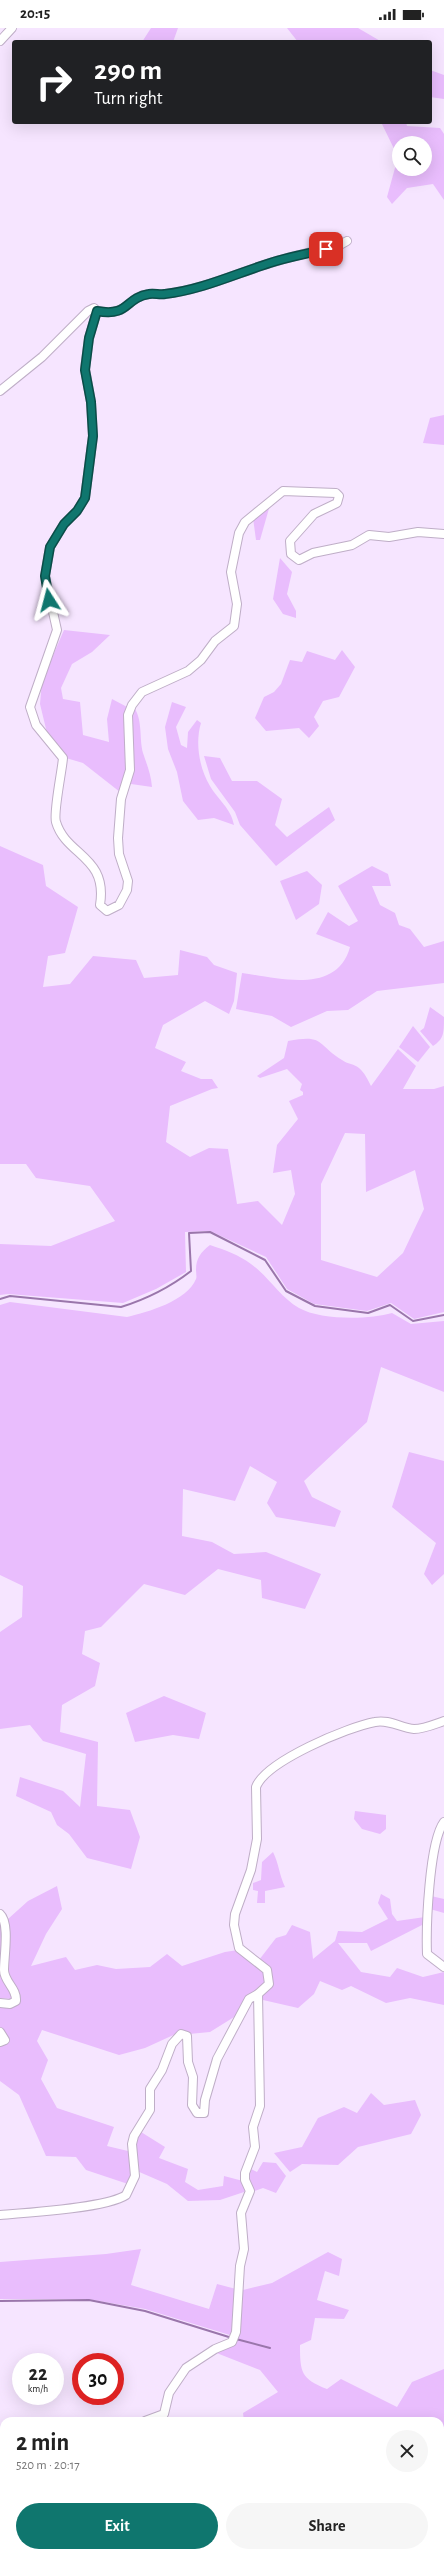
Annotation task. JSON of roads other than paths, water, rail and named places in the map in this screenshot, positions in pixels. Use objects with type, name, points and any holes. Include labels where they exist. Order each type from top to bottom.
[{"type":"street","points":[[0,41],[12,28]]},
{"type":"street","points":[[0,391],[42,357],[88,311],[94,308],[97,311],[112,313],[119,312],[136,299],[149,294],[164,294],[226,279],[270,263],[340,245],[346,241]]},
{"type":"street","points":[[97,311],[89,338],[85,370],[91,402],[93,431],[85,498],[77,511],[64,524],[50,547],[45,576],[57,630],[30,707],[36,725],[63,758],[55,822],[65,837],[94,868],[101,887],[100,905],[102,909],[107,911],[120,905],[127,890],[128,881],[122,865],[118,838],[121,799],[130,770],[128,715],[132,706],[142,692],[188,671],[201,660],[215,641],[234,626],[237,604],[232,567],[239,533],[245,522],[283,491],[300,490],[336,493],[339,496],[337,503],[314,514],[290,541],[291,554],[299,560],[312,553],[352,545],[369,535],[389,537],[418,532],[444,534]]},
{"type":"street","points":[[0,2215],[22,2214],[107,2202],[126,2195],[135,2176],[132,2144],[134,2136],[150,2110],[150,2089],[162,2070],[172,2044],[181,2034],[187,2036],[188,2062],[193,2077],[192,2105],[197,2113],[204,2113],[205,2100],[217,2059],[249,1999],[270,1984],[268,1970],[239,1948],[234,1925],[235,1914],[251,1870],[257,1839],[256,1787],[259,1779],[266,1772],[318,1742],[375,1722],[386,1722],[415,1729],[444,1721]]},
{"type":"street","points":[[444,1822],[439,1828],[430,1881],[427,1948],[431,1959],[444,1967]]},
{"type":"street","points":[[0,1914],[4,1917],[5,1926],[4,1971],[16,1995],[16,2001],[10,2004],[0,2003]]},
{"type":"street","points":[[156,2417],[164,2414],[169,2393],[186,2368],[215,2349],[232,2342],[236,2332],[240,2266],[244,2249],[240,2213],[250,2191],[245,2180],[245,2173],[254,2147],[253,2127],[260,2106],[258,1994]]},
{"type":"street","points":[[0,2032],[5,2040],[0,2042]]},
{"type":"waterway","points":[[0,1299],[10,1296],[121,1307],[158,1292],[191,1271],[189,1233],[210,1232],[265,1260],[286,1291],[315,1306],[368,1313],[390,1305],[413,1321],[444,1315]]},
{"type":"waterway","points":[[0,2301],[89,2300],[145,2311],[232,2338]]},
{"type":"waterway","points":[[236,2339],[270,2348]]}]
